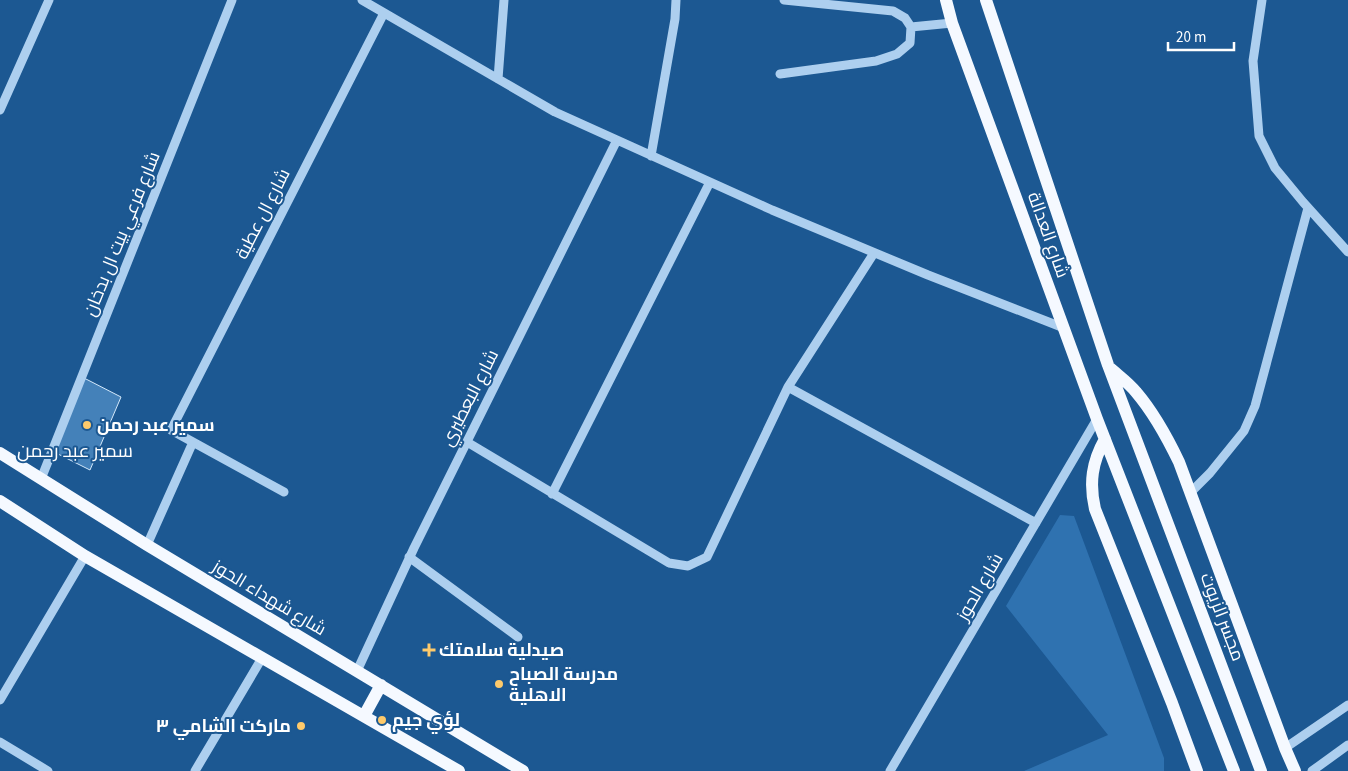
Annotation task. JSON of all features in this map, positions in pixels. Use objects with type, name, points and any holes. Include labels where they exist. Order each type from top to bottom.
[{"type":"main road","name":"شارع العدالة","points":[[946,0],[952,23],[1097,418],[1234,771]]},
{"type":"main road","name":"شارع العدالة","points":[[986,0],[1108,366],[1149,477]]},
{"type":"main road","points":[[1108,366],[1135,391],[1152,413],[1167,437],[1179,462],[1295,771]]},
{"type":"main road","points":[[1105,439],[1093,466],[1092,494],[1095,509],[1197,771]]},
{"type":"main road","name":"شارع شهداء الحوز","points":[[0,452],[147,545],[522,771]]},
{"type":"main road","name":"مجسر الزيوت","points":[[1149,477],[1261,771]]},
{"type":"main road","points":[[0,501],[85,556],[459,771]]},
{"type":"main road","points":[[364,716],[381,686]]},
{"type":"main road","points":[[1172,703],[1187,771]]},
{"type":"street","points":[[0,110],[49,0]]},
{"type":"street","name":"شارع فرعي بيت ال بدخان","points":[[41,479],[232,0]]},
{"type":"street","points":[[362,0],[555,112],[874,253],[1064,328]]},
{"type":"street","points":[[498,79],[504,0]]},
{"type":"street","points":[[651,156],[675,19],[676,0]]},
{"type":"street","points":[[780,74],[876,61],[897,54],[910,43],[911,27],[905,18],[893,11],[784,0]]},
{"type":"street","points":[[1262,0],[1253,61],[1259,136],[1275,168],[1348,252]]},
{"type":"street","name":"شارع ال عطية","points":[[193,442],[171,430],[384,13]]},
{"type":"street","points":[[911,27],[952,23]]},
{"type":"street","name":"شارع البعطيري","points":[[357,671],[409,557],[617,140]]},
{"type":"street","points":[[552,494],[710,182]]},
{"type":"street","points":[[1190,493],[1217,465],[1244,431],[1255,406],[1308,208]]},
{"type":"street","points":[[467,442],[669,563],[688,566],[707,557],[788,387],[874,253]]},
{"type":"street","points":[[788,387],[1036,523]]},
{"type":"street","name":"شارع الحوز","points":[[890,771],[1097,418]]},
{"type":"street","points":[[147,545],[193,442],[284,492]]},
{"type":"street","points":[[0,700],[85,556]]},
{"type":"street","points":[[409,557],[518,637]]},
{"type":"street","points":[[195,771],[262,658]]},
{"type":"street","points":[[1285,748],[1348,705]]},
{"type":"street","points":[[0,742],[48,771]]},
{"type":"street","points":[[1312,771],[1348,745]]},
{"type":"shaded area","points":[[1060,515],[1074,516],[1164,758],[1164,771],[1024,771],[1108,735],[1006,606]]},
{"type":"building","name":"سمير عبد رحمن","points":[[84,378],[121,397],[90,470],[54,452]]},
{"type":"place","name":"سمير عبد رحمن","points":[[87,425]]},
{"type":"place","name":"صيدلية سلامتك","points":[[429,650]]},
{"type":"place","name":"مدرسة الصباح الاهلية","points":[[499,684]]},
{"type":"place","name":"لؤي جيم","points":[[382,720]]},
{"type":"place","name":"ماركت الشامي ٣","points":[[301,726]]},
{"type":"district","name":"سمير عبد رحمن","points":[[75,451]]}]
